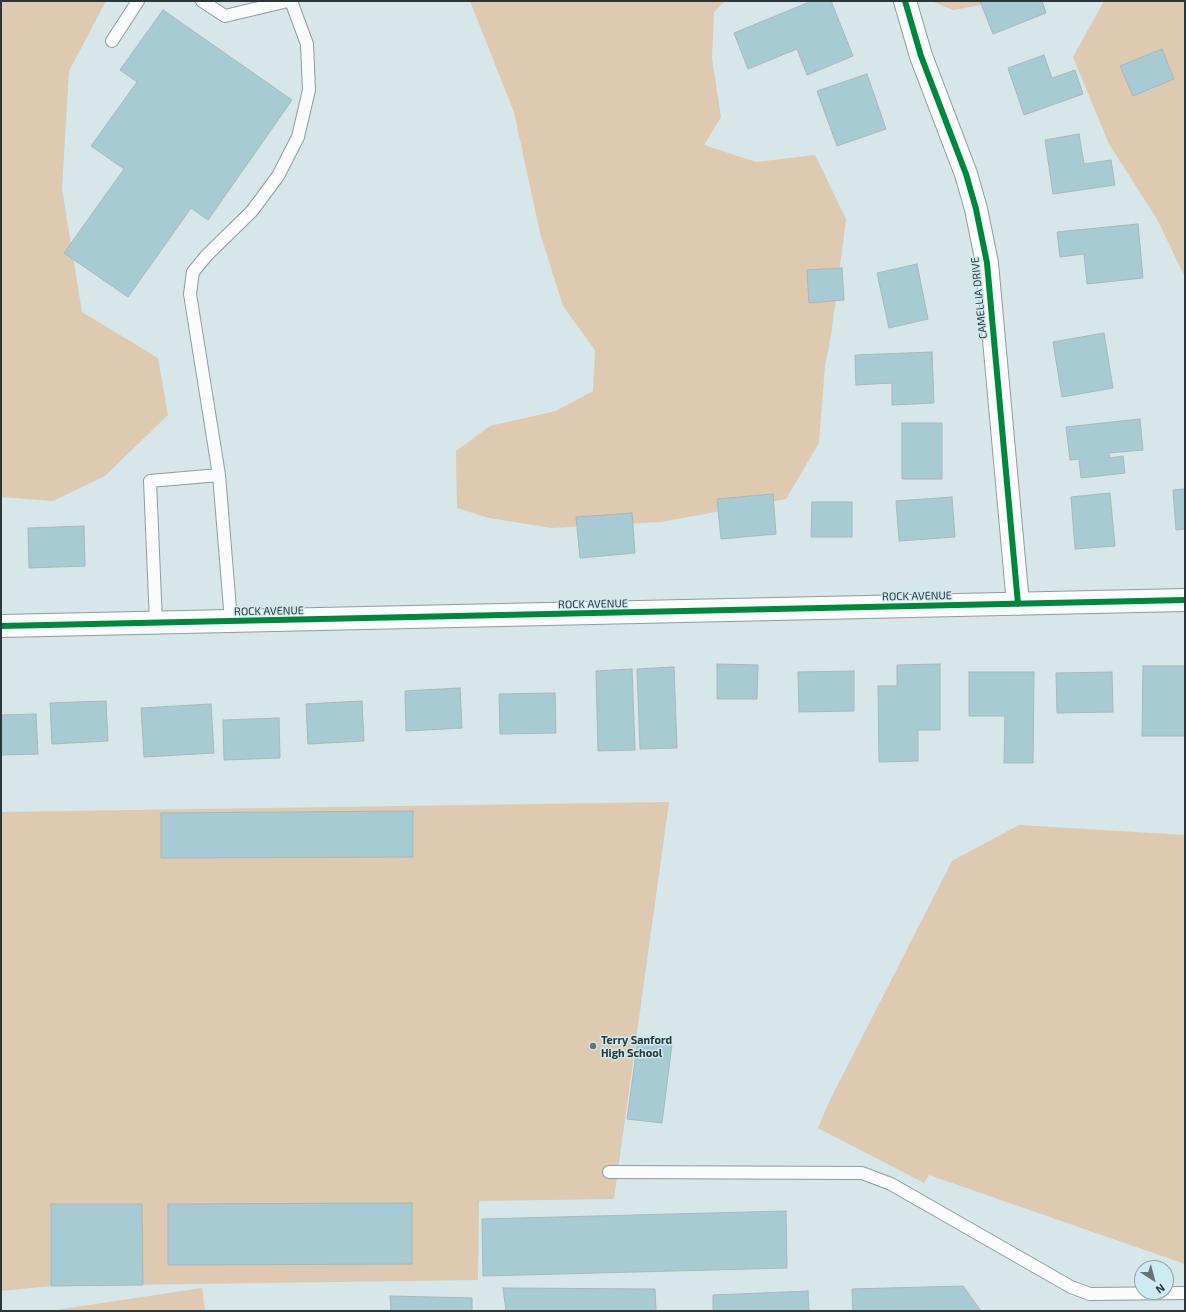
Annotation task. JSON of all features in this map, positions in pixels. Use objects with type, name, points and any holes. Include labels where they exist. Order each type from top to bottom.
[{"type":"street","name":"CAMELLIA DRIVE","points":[[905,1],[921,56],[966,174],[976,209],[987,262],[1018,604]]},
{"type":"street","name":"ROCK AVENUE","points":[[1,626],[1185,600]]},
{"type":"lane","points":[[112,41],[138,1]]},
{"type":"lane","points":[[202,1],[224,16],[289,1],[307,44],[309,90],[298,137],[278,176],[252,211],[207,255],[194,272],[190,294],[219,474],[231,621]]},
{"type":"lane","points":[[156,623],[150,481],[219,474]]},
{"type":"lane","points":[[609,1172],[862,1173],[891,1184],[1070,1287],[1090,1294],[1185,1293]]},
{"type":"shaded area","points":[[1,1],[106,1],[69,71],[62,189],[82,312],[158,358],[168,415],[105,476],[53,501],[1,497]]},
{"type":"shaded area","points":[[470,1],[725,1],[714,12],[712,59],[721,117],[704,145],[756,162],[815,155],[846,219],[831,336],[825,366],[819,443],[786,499],[661,522],[552,528],[489,518],[457,508],[456,451],[490,426],[556,411],[593,391],[595,350],[563,306],[540,233],[514,112]]},
{"type":"shaded area","points":[[931,1],[1003,1],[953,10]]},
{"type":"shaded area","points":[[1104,1],[1185,1],[1185,277],[1157,219],[1109,144],[1073,57]]},
{"type":"shaded area","points":[[669,802],[614,1199],[479,1201],[478,1280],[51,1286],[1,1291],[1,812]]},
{"type":"shaded area","points":[[1019,825],[1185,835],[1185,1264],[929,1175],[924,1183],[818,1128],[829,1102],[952,861]]},
{"type":"shaded area","points":[[202,1288],[205,1311],[49,1311],[76,1307]]},
{"type":"building","points":[[812,1],[831,1],[853,56],[807,75],[797,49],[748,69],[734,33]]},
{"type":"building","points":[[980,1],[1042,1],[1046,13],[993,34]]},
{"type":"building","points":[[163,10],[292,100],[208,220],[191,208],[128,297],[64,253],[124,169],[91,146],[137,82],[120,70]]},
{"type":"building","points":[[1162,49],[1174,79],[1133,96],[1120,66]]},
{"type":"building","points":[[1044,55],[1052,78],[1075,70],[1083,94],[1024,115],[1008,68]]},
{"type":"building","points":[[867,74],[886,129],[837,146],[817,91]]},
{"type":"building","points":[[1079,134],[1084,164],[1111,160],[1115,185],[1053,194],[1045,140]]},
{"type":"building","points":[[1138,224],[1143,278],[1087,284],[1084,254],[1060,257],[1057,232]]},
{"type":"building","points":[[917,264],[928,319],[889,328],[877,273]]},
{"type":"building","points":[[842,268],[844,300],[809,303],[807,270]]},
{"type":"building","points":[[1104,333],[1113,388],[1062,397],[1053,342]]},
{"type":"building","points":[[932,352],[934,403],[892,405],[892,383],[856,385],[855,355]]},
{"type":"building","points":[[1140,419],[1143,450],[1109,453],[1110,458],[1123,456],[1125,473],[1081,478],[1079,459],[1070,460],[1066,427]]},
{"type":"building","points":[[902,423],[942,423],[942,479],[902,479]]},
{"type":"building","points":[[1185,489],[1185,529],[1176,530],[1173,490]]},
{"type":"building","points":[[1110,493],[1115,546],[1075,549],[1071,497]]},
{"type":"building","points":[[773,494],[776,534],[721,539],[717,499]]},
{"type":"building","points":[[952,497],[955,537],[899,541],[896,501]]},
{"type":"building","points":[[812,502],[852,502],[852,537],[811,537]]},
{"type":"building","points":[[632,513],[635,553],[580,558],[576,517]]},
{"type":"building","points":[[84,526],[85,566],[29,568],[28,528]]},
{"type":"building","points":[[717,664],[758,665],[757,699],[717,699]]},
{"type":"building","points":[[940,664],[940,730],[918,730],[918,761],[879,762],[878,686],[897,686],[897,665]]},
{"type":"building","points":[[1143,666],[1185,666],[1185,736],[1142,736]]},
{"type":"building","points":[[674,667],[677,748],[640,749],[637,669]]},
{"type":"building","points":[[632,669],[635,750],[598,751],[596,671]]},
{"type":"building","points":[[854,671],[854,711],[799,712],[798,672]]},
{"type":"building","points":[[969,672],[1034,672],[1033,763],[1004,763],[1005,716],[969,716]]},
{"type":"building","points":[[1112,672],[1113,712],[1057,713],[1056,673]]},
{"type":"building","points":[[460,688],[462,728],[406,731],[405,691]]},
{"type":"building","points":[[555,693],[556,733],[500,734],[499,694]]},
{"type":"building","points":[[106,701],[108,741],[52,744],[50,703]]},
{"type":"building","points":[[362,701],[364,741],[308,744],[306,704]]},
{"type":"building","points":[[211,704],[214,753],[144,757],[141,708]]},
{"type":"building","points":[[36,714],[38,754],[1,755],[1,715]]},
{"type":"building","points":[[279,718],[280,758],[224,760],[223,720]]},
{"type":"building","points":[[413,811],[413,857],[161,858],[161,813]]},
{"type":"building","points":[[638,1039],[672,1044],[662,1123],[627,1119]]},
{"type":"building","points":[[412,1203],[412,1264],[168,1265],[168,1204]]},
{"type":"building","points":[[51,1204],[142,1204],[143,1285],[51,1286]]},
{"type":"building","points":[[786,1211],[787,1268],[483,1276],[482,1219]]},
{"type":"building","points":[[963,1286],[981,1311],[853,1311],[852,1289]]},
{"type":"building","points":[[503,1288],[655,1289],[656,1311],[506,1311]]},
{"type":"building","points":[[808,1291],[809,1311],[713,1311],[713,1295]]},
{"type":"building","points":[[390,1296],[472,1298],[472,1311],[391,1311]]},
{"type":"cycle path","points":[[905,1],[921,56],[966,174],[976,209],[987,263],[1018,604]]},
{"type":"cycle path","points":[[1,626],[1185,600]]},
{"type":"place","name":"Terry Sanford High School","points":[[593,1046]]}]
